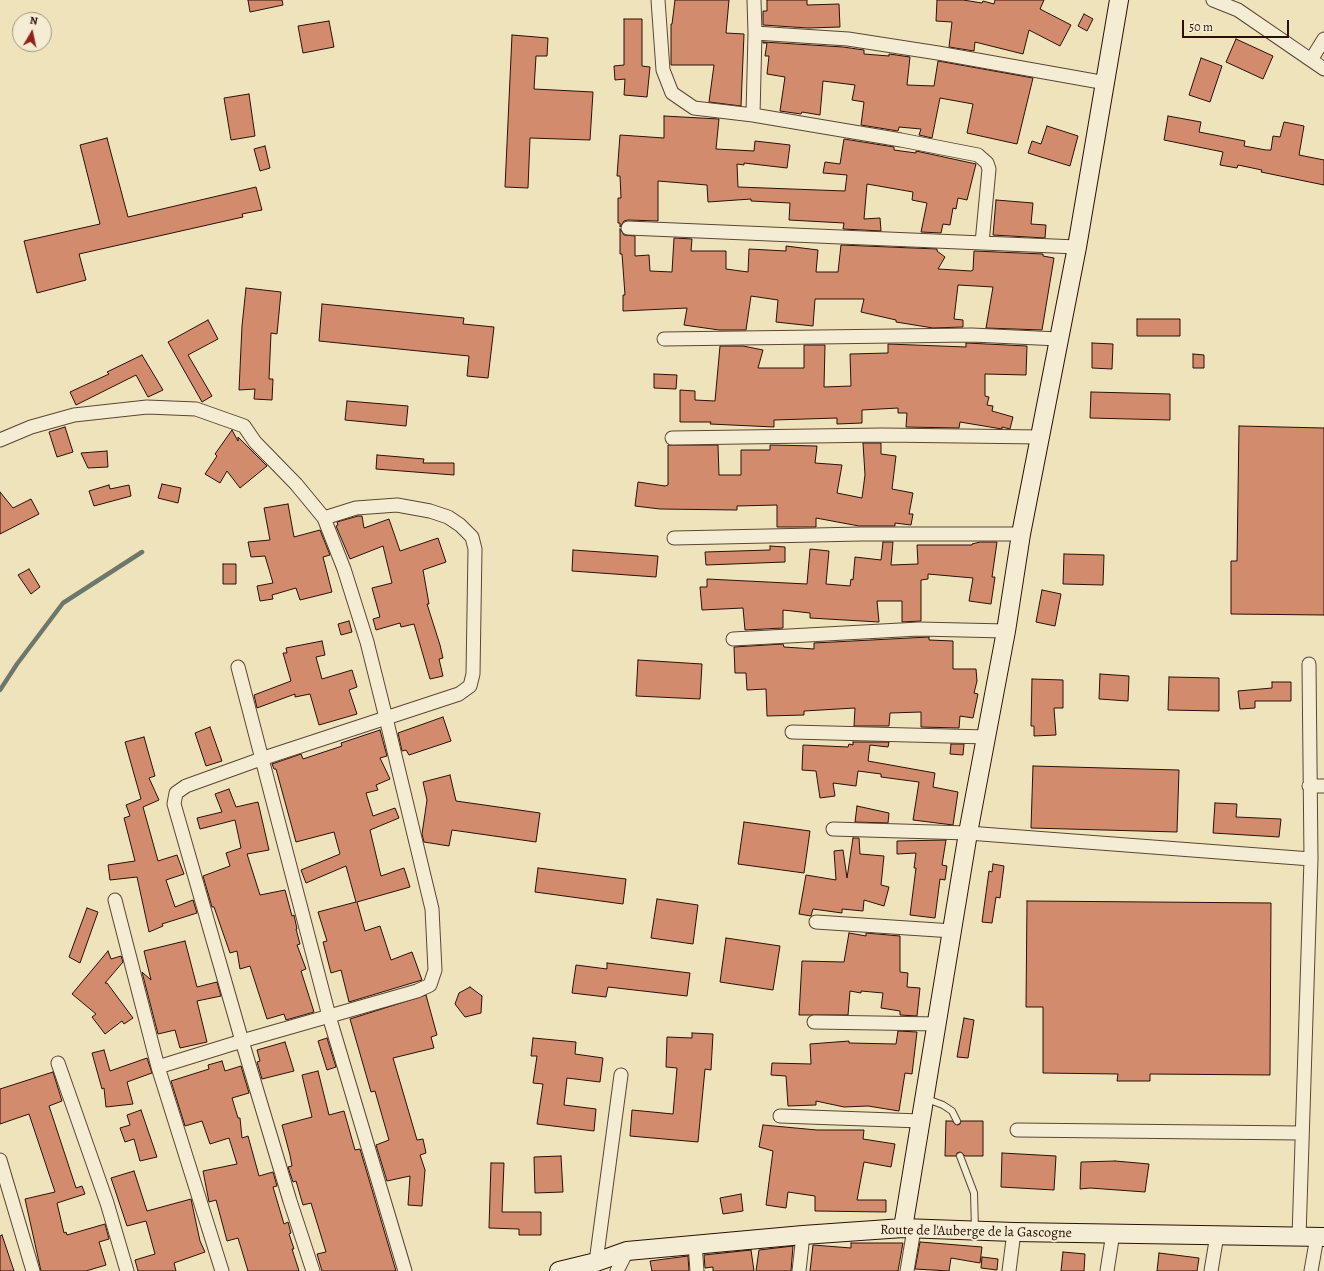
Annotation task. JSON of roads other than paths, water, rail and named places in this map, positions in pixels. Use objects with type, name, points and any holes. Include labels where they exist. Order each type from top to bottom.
[{"type":"street","points":[[658,0],[663,70],[672,93],[694,108],[753,115],[978,155],[987,163],[989,169],[982,243]]},
{"type":"street","points":[[753,115],[755,33],[754,0]]},
{"type":"street","points":[[907,1271],[909,1229],[921,1121],[968,833],[1006,631],[1021,534],[1077,247],[1119,0]]},
{"type":"street","points":[[1213,0],[1238,10],[1324,69]]},
{"type":"street","points":[[755,33],[848,39],[938,53],[1106,83]]},
{"type":"street","points":[[1311,60],[1324,39]]},
{"type":"street","points":[[628,228],[1077,247]]},
{"type":"street","points":[[664,339],[972,335],[1059,339]]},
{"type":"street","points":[[0,440],[31,426],[74,415],[148,407],[196,409],[244,426],[256,442],[296,484],[324,518],[344,569],[367,642],[432,909],[436,970],[430,984],[417,991],[242,1041],[158,1067]]},
{"type":"street","points":[[672,438],[882,435],[1041,437]]},
{"type":"street","points":[[313,1271],[290,1201],[242,1041],[174,804],[176,793],[186,786],[261,759],[459,694],[470,686],[473,674],[475,549],[472,537],[460,525],[448,517],[430,511],[397,505],[356,508],[324,518]]},
{"type":"street","points":[[674,538],[860,534],[1021,534]]},
{"type":"street","points":[[733,640],[919,629],[1006,631]]},
{"type":"street","points":[[1299,1237],[1301,1133],[1311,859],[1309,786],[1309,664]]},
{"type":"street","points":[[238,667],[329,1016],[405,1271]]},
{"type":"street","points":[[792,732],[987,737]]},
{"type":"street","points":[[1309,786],[1324,786]]},
{"type":"street","points":[[833,830],[968,833],[1311,859]]},
{"type":"street","points":[[115,900],[158,1067],[222,1271]]},
{"type":"street","points":[[816,922],[953,931]]},
{"type":"street","points":[[814,1022],[938,1024]]},
{"type":"street","points":[[58,1063],[107,1203],[127,1271]]},
{"type":"street","points":[[596,1262],[621,1075]]},
{"type":"street","points":[[780,1116],[921,1121]]},
{"type":"street","points":[[1017,1130],[1301,1133]]},
{"type":"street","points":[[0,1160],[33,1271]]},
{"type":"street","name":"Route de l'Auberge de la Gascogne","points":[[559,1271],[596,1262],[627,1251],[804,1235],[909,1229],[1320,1237]]},
{"type":"street","points":[[1009,1271],[1014,1232]]},
{"type":"street","points":[[1107,1271],[1113,1233]]},
{"type":"street","points":[[799,1271],[804,1235]]},
{"type":"street","points":[[1211,1271],[1217,1235]]},
{"type":"street","points":[[1310,1271],[1320,1237]]},
{"type":"street","points":[[695,1244],[697,1271]]},
{"type":"street","points":[[617,1271],[627,1251]]},
{"type":"lane","points":[[925,1098],[943,1104],[952,1111],[957,1121]]},
{"type":"lane","points":[[960,1156],[974,1193],[975,1231]]},
{"type":"waterway","points":[[0,690],[17,664],[63,603],[142,552]]}]
